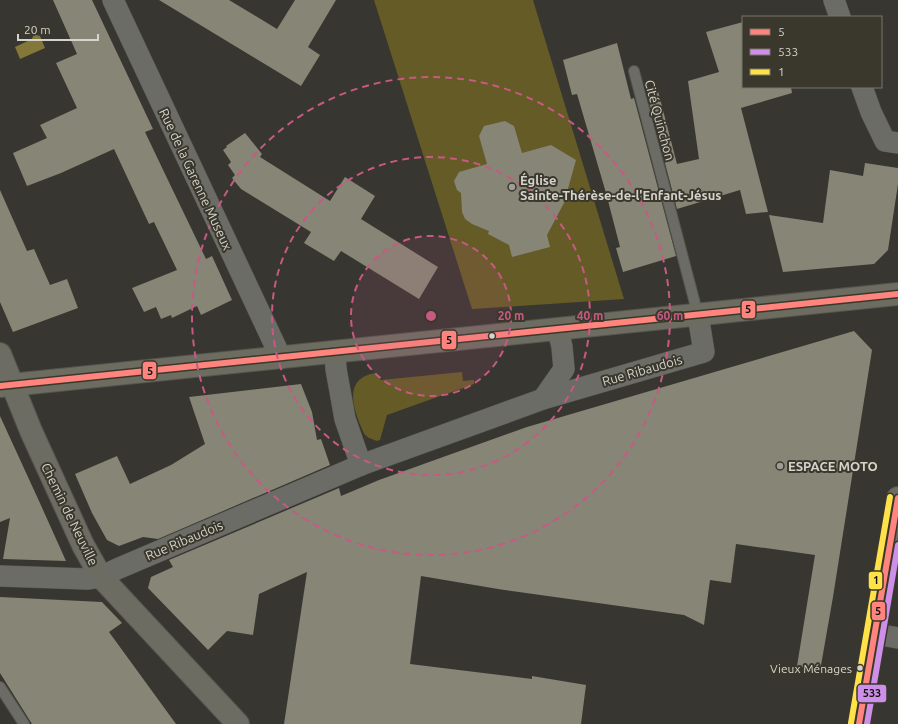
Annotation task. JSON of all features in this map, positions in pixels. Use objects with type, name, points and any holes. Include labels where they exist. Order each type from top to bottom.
[{"type":"main road","points":[[6,386],[898,294]]},
{"type":"main road","name":"Chemin de Neuville","points":[[0,354],[6,386],[31,431],[83,545],[101,577],[238,724]]},
{"type":"main road","points":[[859,724],[898,498]]},
{"type":"street","name":"Rue de la Garenne Museux","points":[[113,0],[281,358]]},
{"type":"street","points":[[834,0],[840,16]]},
{"type":"street","points":[[862,88],[871,112],[885,141],[898,143]]},
{"type":"street","name":"Rue Ribaudois","points":[[0,576],[87,579],[101,577],[361,465],[543,399],[704,352],[698,315]]},
{"type":"street","points":[[543,399],[564,369],[562,347],[558,329]]},
{"type":"street","points":[[335,352],[336,370],[345,419],[361,465]]},
{"type":"street","points":[[874,634],[898,638]]},
{"type":"lane","name":"Cité Quinchon","points":[[634,71],[698,315]]},
{"type":"lane","points":[[0,687],[24,724]]},
{"type":"shaded area","points":[[374,0],[533,0],[624,299],[472,309]]},
{"type":"shaded area","points":[[33,36],[40,36],[45,48],[20,59],[15,47],[32,39]]},
{"type":"shaded area","points":[[462,372],[463,381],[474,380],[474,384],[387,415],[380,440],[377,441],[365,435],[357,417],[353,398],[354,389],[358,382],[365,376],[376,373],[381,380]]},
{"type":"building","points":[[53,0],[92,0],[153,129],[145,132],[206,259],[212,256],[232,300],[201,315],[197,306],[172,318],[171,315],[161,319],[156,307],[144,312],[132,288],[177,270],[154,222],[149,224],[114,149],[61,173],[27,186],[13,153],[47,138],[40,125],[77,108],[56,63],[77,54]]},
{"type":"building","points":[[159,0],[229,0],[277,29],[295,0],[336,0],[308,47],[320,55],[301,86]]},
{"type":"building","points":[[742,22],[742,88],[791,88],[792,93],[741,108],[768,212],[746,214],[740,190],[677,209],[647,94],[658,91],[677,164],[699,159],[688,81],[719,72],[706,32]]},
{"type":"building","points":[[617,43],[631,99],[634,98],[676,256],[623,272],[616,248],[620,247],[606,193],[577,94],[572,95],[563,60]]},
{"type":"building","name":"Église Sainte-Thérèse-de-l'Enfant-Jésus","points":[[505,121],[514,126],[522,153],[551,145],[576,160],[564,203],[547,235],[550,247],[512,257],[509,245],[488,234],[489,231],[472,224],[465,219],[462,212],[461,193],[457,190],[454,181],[459,172],[487,164],[479,136],[484,126]]},
{"type":"building","points":[[245,133],[262,154],[260,157],[330,201],[345,177],[375,196],[361,219],[438,267],[419,299],[341,251],[334,261],[304,243],[311,232],[241,189],[232,178],[235,175],[228,165],[231,162],[223,150],[227,147],[226,146]]},
{"type":"building","points":[[865,163],[898,168],[898,184],[888,250],[874,264],[783,272],[769,215],[823,223],[830,170],[863,176]]},
{"type":"building","points":[[0,190],[27,251],[34,249],[50,285],[67,279],[78,308],[13,332],[0,302]]},
{"type":"building","points":[[854,331],[872,350],[820,671],[797,666],[815,555],[736,544],[731,583],[710,580],[704,625],[684,615],[498,589],[421,576],[410,664],[532,679],[532,676],[586,685],[581,724],[284,724],[307,572],[259,594],[253,635],[227,631],[208,650],[148,588],[151,577],[173,567],[169,560],[339,488],[341,496],[379,480],[527,427]]},
{"type":"building","points":[[301,384],[312,412],[317,440],[321,439],[330,465],[158,539],[143,537],[119,546],[107,540],[92,513],[75,474],[117,456],[130,484],[171,465],[205,444],[189,397]]},
{"type":"building","points":[[0,416],[66,561],[3,559],[10,518],[0,522]]},
{"type":"building","points":[[0,597],[102,602],[122,623],[109,632],[176,724],[32,724],[0,673]]},
{"type":"transit line","name":"5","points":[[0,386],[898,294]]},
{"type":"transit line","name":"1","points":[[851,723],[890,497]]},
{"type":"transit line","name":"5","points":[[859,724],[898,498]]},
{"type":"transit line","name":"533","points":[[867,724],[898,545]]},
{"type":"place","name":"Église Sainte-Thérèse-de-l'Enfant-Jésus","points":[[512,187]]},
{"type":"place","name":"ESPACE MOTO","points":[[780,466]]},
{"type":"place","name":"Vieux Ménages","points":[[860,668]]}]
